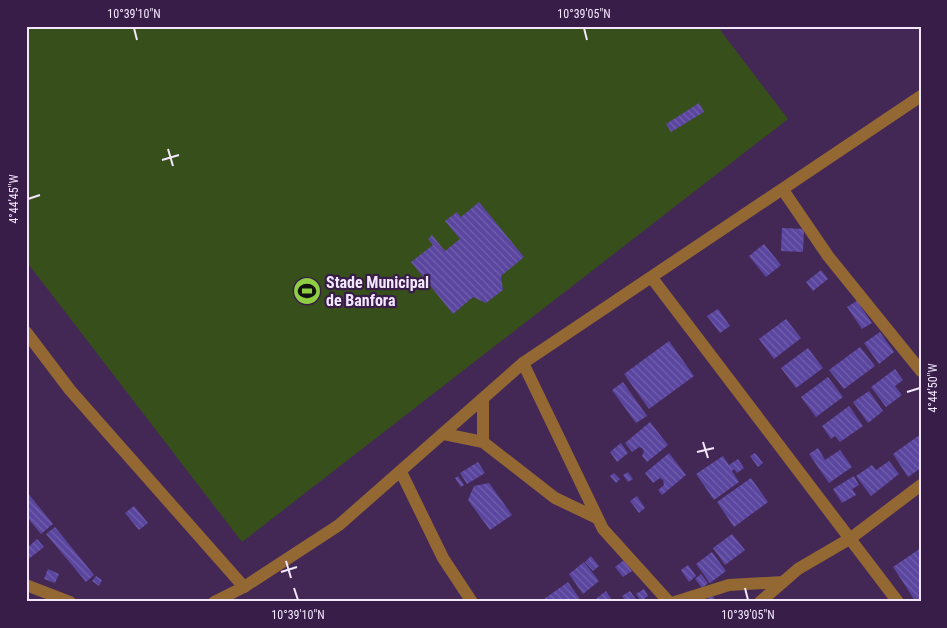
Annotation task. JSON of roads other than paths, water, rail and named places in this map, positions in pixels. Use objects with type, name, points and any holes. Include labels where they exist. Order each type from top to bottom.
[{"type":"street","points":[[214,602],[244,587],[339,525],[524,363],[921,96]]},
{"type":"street","points":[[783,190],[828,256],[921,371]]},
{"type":"street","points":[[652,278],[898,602]]},
{"type":"street","points":[[26,332],[70,390],[244,587]]},
{"type":"street","points":[[524,363],[603,529],[668,602]]},
{"type":"street","points":[[483,399],[483,442]]},
{"type":"street","points":[[444,434],[483,442],[555,498],[597,518]]},
{"type":"street","points":[[401,472],[443,558],[472,602]]},
{"type":"street","points":[[760,602],[798,569],[851,538],[921,485]]},
{"type":"street","points":[[675,602],[728,585],[783,582]]},
{"type":"street","points":[[26,585],[70,602]]},
{"type":"place","name":"Stade Municipal de Banfora","points":[[307,291]]}]
